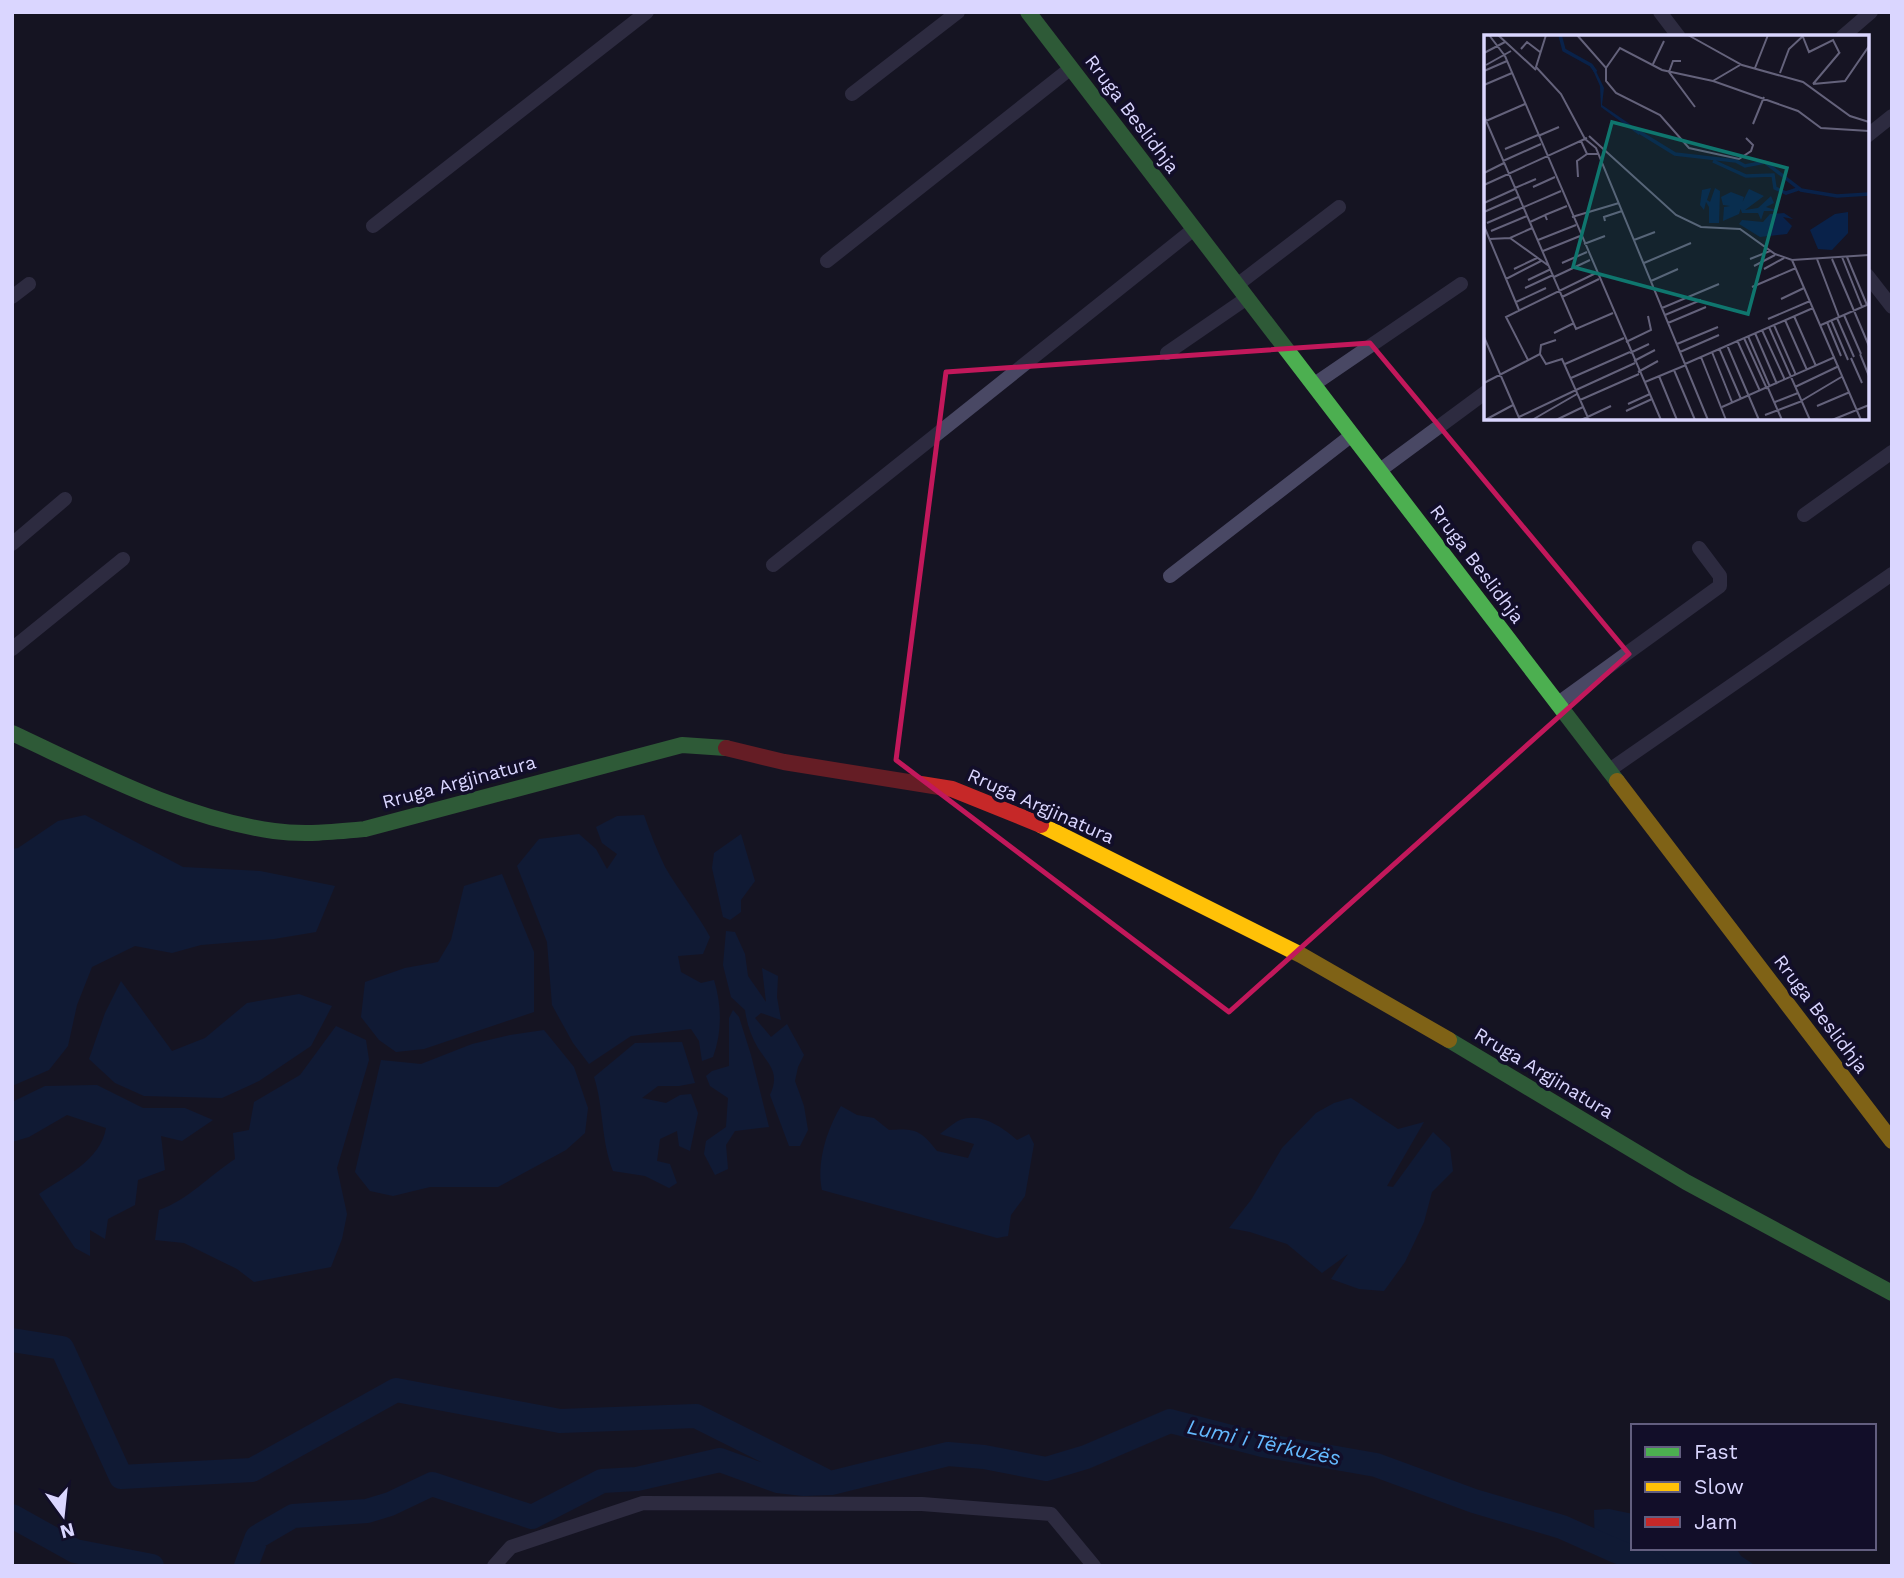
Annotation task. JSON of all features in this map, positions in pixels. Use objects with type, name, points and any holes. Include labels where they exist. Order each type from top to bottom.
[{"type":"street","points":[[373,226],[647,12]]},
{"type":"street","points":[[852,94],[958,12]]},
{"type":"street","name":"Rruga Beslidhja","points":[[1028,12],[1892,1141]]},
{"type":"street","points":[[1660,12],[1677,35]]},
{"type":"street","points":[[1844,35],[1871,12]]},
{"type":"street","points":[[827,261],[1071,68]]},
{"type":"street","points":[[1869,134],[1892,116]]},
{"type":"street","points":[[1167,353],[1339,207]]},
{"type":"street","points":[[773,565],[1194,229]]},
{"type":"street","points":[[1869,278],[1892,307]]},
{"type":"street","points":[[12,297],[29,284]]},
{"type":"street","points":[[1313,385],[1461,284]]},
{"type":"street","points":[[1379,471],[1484,393]]},
{"type":"street","points":[[1170,576],[1352,435]]},
{"type":"street","points":[[1804,515],[1892,452]]},
{"type":"street","points":[[12,544],[65,499]]},
{"type":"street","points":[[1558,704],[1720,586],[1720,576],[1699,548]]},
{"type":"street","points":[[12,649],[122,559]]},
{"type":"street","points":[[1608,771],[1892,574]]},
{"type":"street","name":"Rruga Argjinatura","points":[[12,733],[147,793],[211,818],[263,830],[305,834],[338,834],[365,829],[682,745],[712,746],[798,765],[952,789],[1058,833],[1301,955],[1686,1182],[1892,1293]]},
{"type":"street","points":[[494,1566],[511,1547],[643,1503],[922,1504],[1051,1514],[1094,1566]]},
{"type":"highlighted area","points":[[1370,343],[1629,654],[1229,1012],[896,760],[946,372]]},
{"type":"water","points":[[85,815],[183,867],[260,871],[335,886],[316,932],[274,939],[201,945],[172,953],[135,946],[92,967],[77,1005],[68,1046],[49,1070],[12,1086],[12,849],[18,848],[58,821]]},
{"type":"water","points":[[644,815],[665,867],[710,937],[703,954],[678,956],[681,972],[701,983],[714,980],[720,1009],[718,1038],[713,1057],[702,1061],[699,1041],[691,1029],[631,1036],[589,1064],[573,1043],[552,1005],[547,942],[517,866],[539,839],[579,834],[596,849],[607,869],[617,854],[602,843],[596,827],[617,816]]},
{"type":"water","points":[[741,834],[755,881],[741,900],[741,912],[730,920],[723,917],[712,868],[714,853]]},
{"type":"water","points":[[502,874],[534,952],[534,1012],[424,1049],[396,1052],[379,1040],[361,1017],[365,982],[405,968],[438,962],[451,940],[464,886]]},
{"type":"water","points":[[726,931],[735,932],[745,954],[748,976],[766,1002],[762,968],[778,976],[777,997],[781,1020],[761,1013],[755,1018],[771,1037],[787,1024],[804,1055],[795,1081],[804,1106],[808,1130],[800,1146],[789,1146],[770,1095],[774,1075],[753,1039],[745,1010],[731,997],[723,965]]},
{"type":"water","points":[[121,981],[172,1051],[205,1038],[247,1003],[299,994],[332,1006],[311,1046],[259,1081],[222,1098],[144,1096],[115,1083],[89,1059],[105,1013]]},
{"type":"water","points":[[733,1010],[739,1017],[751,1055],[769,1127],[735,1131],[726,1145],[728,1169],[715,1175],[704,1154],[706,1141],[726,1127],[728,1098],[710,1086],[706,1076],[712,1071],[729,1066],[729,1018]]},
{"type":"water","points":[[336,1026],[366,1040],[369,1060],[337,1168],[347,1214],[342,1239],[331,1267],[254,1282],[237,1269],[184,1243],[155,1240],[159,1210],[189,1194],[235,1159],[233,1133],[249,1130],[254,1102],[300,1075]]},
{"type":"water","points":[[544,1030],[574,1067],[588,1108],[585,1133],[566,1150],[498,1187],[430,1187],[393,1196],[370,1191],[355,1172],[381,1060],[421,1064],[472,1044]]},
{"type":"water","points":[[682,1042],[695,1083],[658,1086],[642,1098],[666,1103],[680,1095],[691,1094],[698,1113],[690,1151],[679,1146],[677,1131],[660,1139],[657,1161],[670,1164],[677,1183],[669,1188],[645,1176],[613,1171],[606,1148],[594,1077],[635,1043]]},
{"type":"water","points":[[97,1085],[143,1108],[185,1108],[213,1120],[182,1141],[161,1136],[165,1170],[138,1180],[135,1205],[108,1219],[105,1239],[90,1230],[90,1256],[75,1248],[39,1194],[80,1167],[97,1149],[106,1128],[67,1115],[29,1137],[12,1142],[12,1102],[45,1086]]},
{"type":"water","points":[[1351,1098],[1398,1129],[1424,1122],[1387,1186],[1393,1187],[1433,1132],[1450,1148],[1453,1171],[1432,1192],[1424,1222],[1405,1262],[1384,1291],[1359,1289],[1331,1279],[1348,1254],[1322,1273],[1287,1244],[1229,1228],[1251,1200],[1282,1148],[1316,1113],[1334,1103]]},
{"type":"water","points":[[841,1106],[857,1115],[874,1118],[889,1130],[905,1129],[917,1132],[937,1151],[968,1158],[974,1144],[940,1134],[960,1120],[983,1119],[1017,1140],[1029,1134],[1034,1144],[1025,1196],[1011,1215],[1008,1236],[997,1238],[822,1190],[820,1169],[824,1146]]},
{"type":"water","points":[[1609,1509],[1631,1514],[1631,1550],[1737,1550],[1741,1556],[1756,1566],[1622,1566],[1595,1553],[1594,1510]]},
{"type":"waterway","points":[[12,1340],[62,1348],[121,1477],[252,1470],[396,1390],[560,1421],[696,1416],[824,1480]]},
{"type":"waterway","name":"Lumi i Tërkuzës","points":[[246,1566],[257,1537],[293,1516],[367,1511],[390,1504],[432,1484],[532,1517],[602,1481],[637,1479],[720,1460],[778,1481],[804,1484],[831,1483],[948,1454],[984,1457],[1046,1469],[1086,1457],[1170,1421],[1262,1445],[1376,1465],[1474,1501],[1562,1527],[1656,1566]]},
{"type":"waterway","name":"Lumi i Tërkuzës","points":[[12,1516],[75,1551],[152,1566]]},
{"type":"traffic: fast","points":[[1028,12],[1617,781]]},
{"type":"traffic: fast","points":[[12,733],[172,805],[239,825],[297,833],[365,829],[682,745],[726,748]]},
{"type":"traffic: fast","points":[[1449,1040],[1686,1182],[1892,1293]]},
{"type":"traffic: slow","points":[[1617,781],[1892,1141]]},
{"type":"traffic: slow","points":[[1041,825],[1301,955],[1449,1040]]},
{"type":"traffic: jam","points":[[726,748],[784,762],[952,789],[1041,825]]}]
